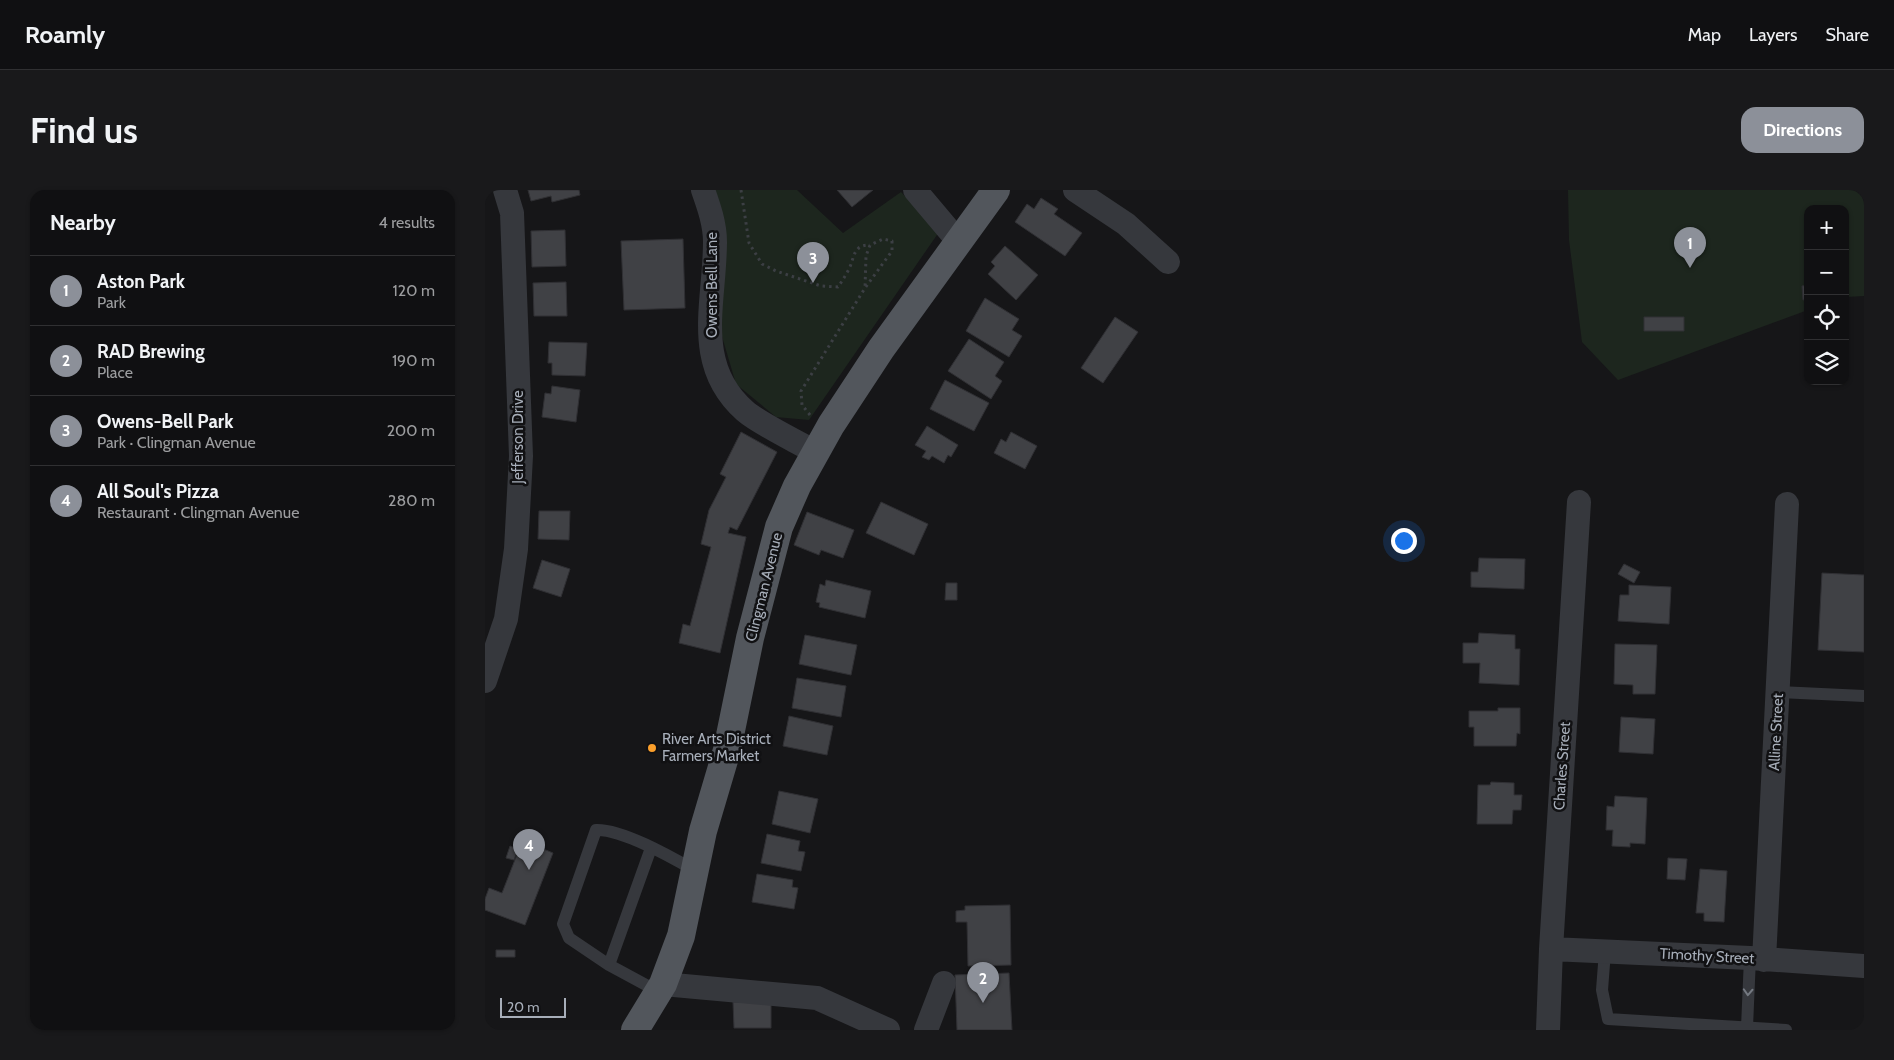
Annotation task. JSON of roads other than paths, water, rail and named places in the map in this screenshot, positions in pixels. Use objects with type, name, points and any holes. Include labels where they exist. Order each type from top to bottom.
[{"type":"main road","name":"Clingman Avenue","points":[[635,1030],[661,988],[681,936],[703,831],[727,750],[750,638],[779,527],[797,486],[815,452],[881,349],[995,190]]},
{"type":"street","name":"Jefferson Drive","points":[[485,681],[506,619],[516,549],[521,456],[512,213],[505,190]]},
{"type":"street","name":"Owens Bell Lane","points":[[703,190],[711,212],[715,242],[710,308],[712,357],[717,375],[746,412],[815,452]]},
{"type":"street","points":[[915,190],[958,242]]},
{"type":"street","points":[[1075,190],[1126,224],[1167,262]]},
{"type":"street","name":"Charles Street","points":[[1548,1030],[1551,948],[1579,502]]},
{"type":"street","name":"Alline Street","points":[[1757,959],[1779,692],[1787,504]]},
{"type":"street","name":"Timothy Street","points":[[1551,948],[1864,966]]},
{"type":"street","points":[[926,1030],[943,982]]},
{"type":"street","points":[[661,988],[817,998],[888,1030]]},
{"type":"lane","points":[[1779,692],[1864,696]]},
{"type":"lane","points":[[661,988],[609,965],[569,938],[563,924],[596,830],[609,830],[695,870]]},
{"type":"lane","points":[[609,965],[651,848]]},
{"type":"lane","points":[[1605,951],[1602,990],[1608,1020],[1786,1030]]},
{"type":"lane","points":[[1747,1027],[1757,959]]},
{"type":"place","name":"Aston Park","points":[[1690,268]]},
{"type":"place","name":"Owens-Bell Park","points":[[813,283]]},
{"type":"place","name":"River Arts District Farmers Market","points":[[652,748]]},
{"type":"place","name":"All Soul's Pizza","points":[[529,870]]},
{"type":"place","name":"RAD Brewing","points":[[983,1003]]}]
